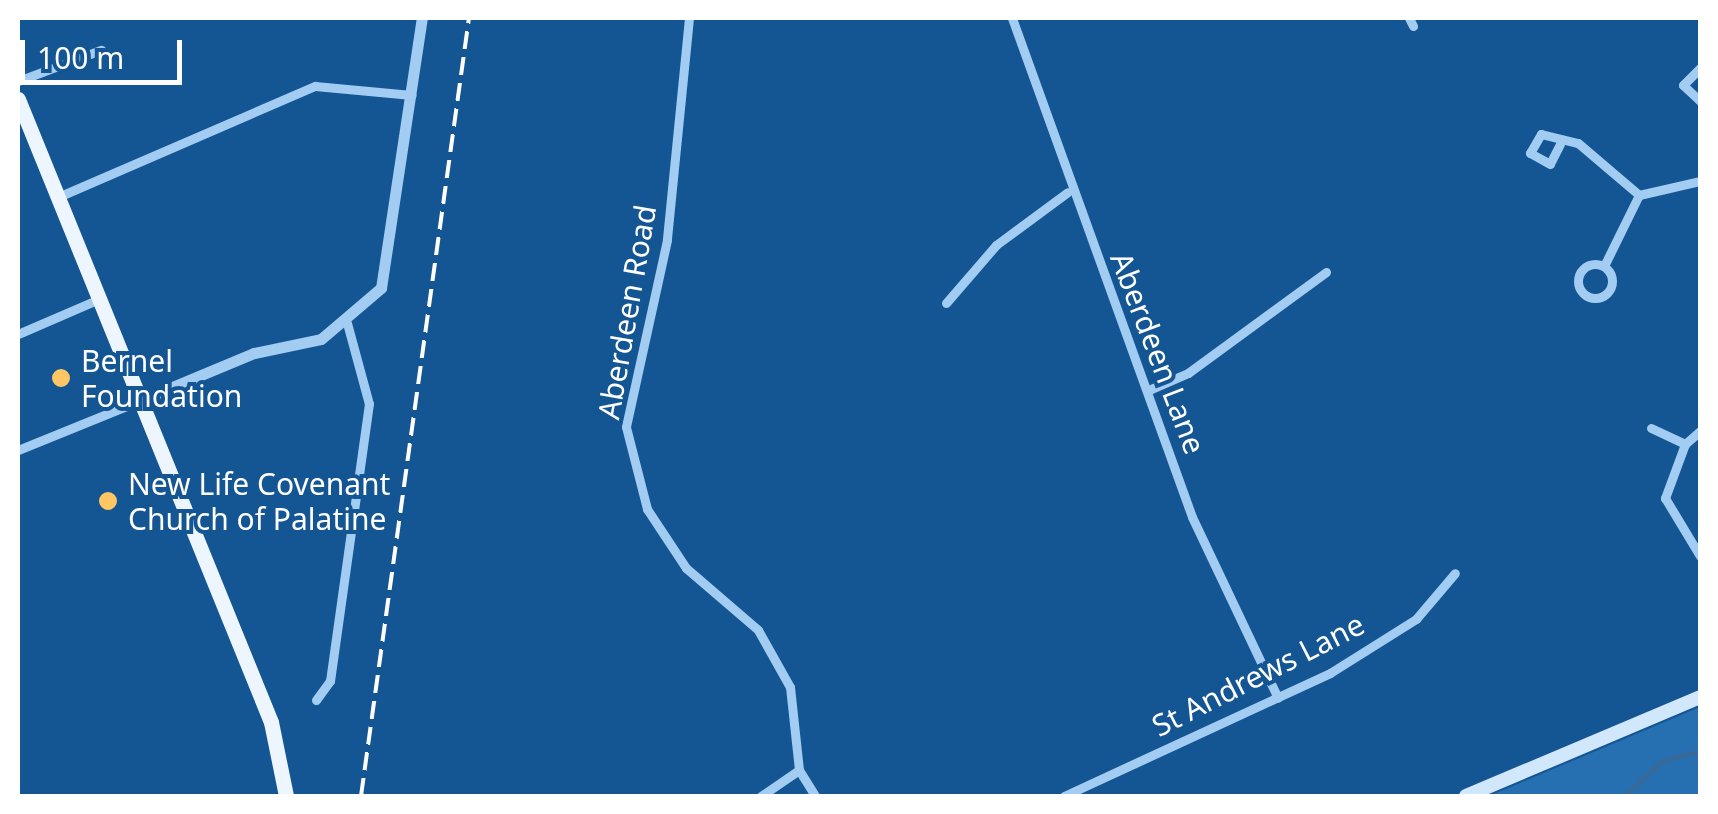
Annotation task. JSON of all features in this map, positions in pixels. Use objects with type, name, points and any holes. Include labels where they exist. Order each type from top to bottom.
[{"type":"main road","points":[[18,99],[271,722],[286,796]]},
{"type":"main road","points":[[1466,796],[1700,696]]},
{"type":"street","points":[[18,450],[347,323],[381,288],[388,264],[422,18]]},
{"type":"street","name":"Aberdeen Road","points":[[689,18],[667,240],[626,427],[648,511],[686,568],[758,630],[790,687],[799,770],[815,796]]},
{"type":"street","name":"Aberdeen Lane","points":[[1012,18],[1068,192],[1151,389],[1192,517],[1278,698]]},
{"type":"street","points":[[18,81],[100,50]]},
{"type":"street","points":[[1700,68],[1682,85],[1700,100]]},
{"type":"street","points":[[58,197],[315,86],[412,94]]},
{"type":"street","points":[[1560,144],[1578,144],[1639,195]]},
{"type":"street","points":[[1639,195],[1700,181]]},
{"type":"street","points":[[946,304],[996,245],[1068,192]]},
{"type":"street","points":[[1604,266],[1639,195]]},
{"type":"street","points":[[1151,389],[1188,373],[1326,272]]},
{"type":"street","points":[[18,334],[99,299]]},
{"type":"street","points":[[316,700],[330,682],[369,404],[347,323]]},
{"type":"street","points":[[1651,428],[1685,444]]},
{"type":"street","points":[[1700,430],[1685,444],[1666,498],[1700,556]]},
{"type":"street","name":"St Andrews Lane","points":[[1064,796],[1278,698],[1405,627],[1455,573]]},
{"type":"street","points":[[761,796],[799,770]]},
{"type":"shaded area","points":[[1700,707],[1700,796],[1489,796]]},
{"type":"waterway","points":[[1625,796],[1663,761],[1700,752]]},
{"type":"railway","points":[[361,796],[469,18]]},
{"type":"place","name":"Bernel Foundation","points":[[61,378]]},
{"type":"place","name":"New Life Covenant Church of Palatine","points":[[108,501]]}]
